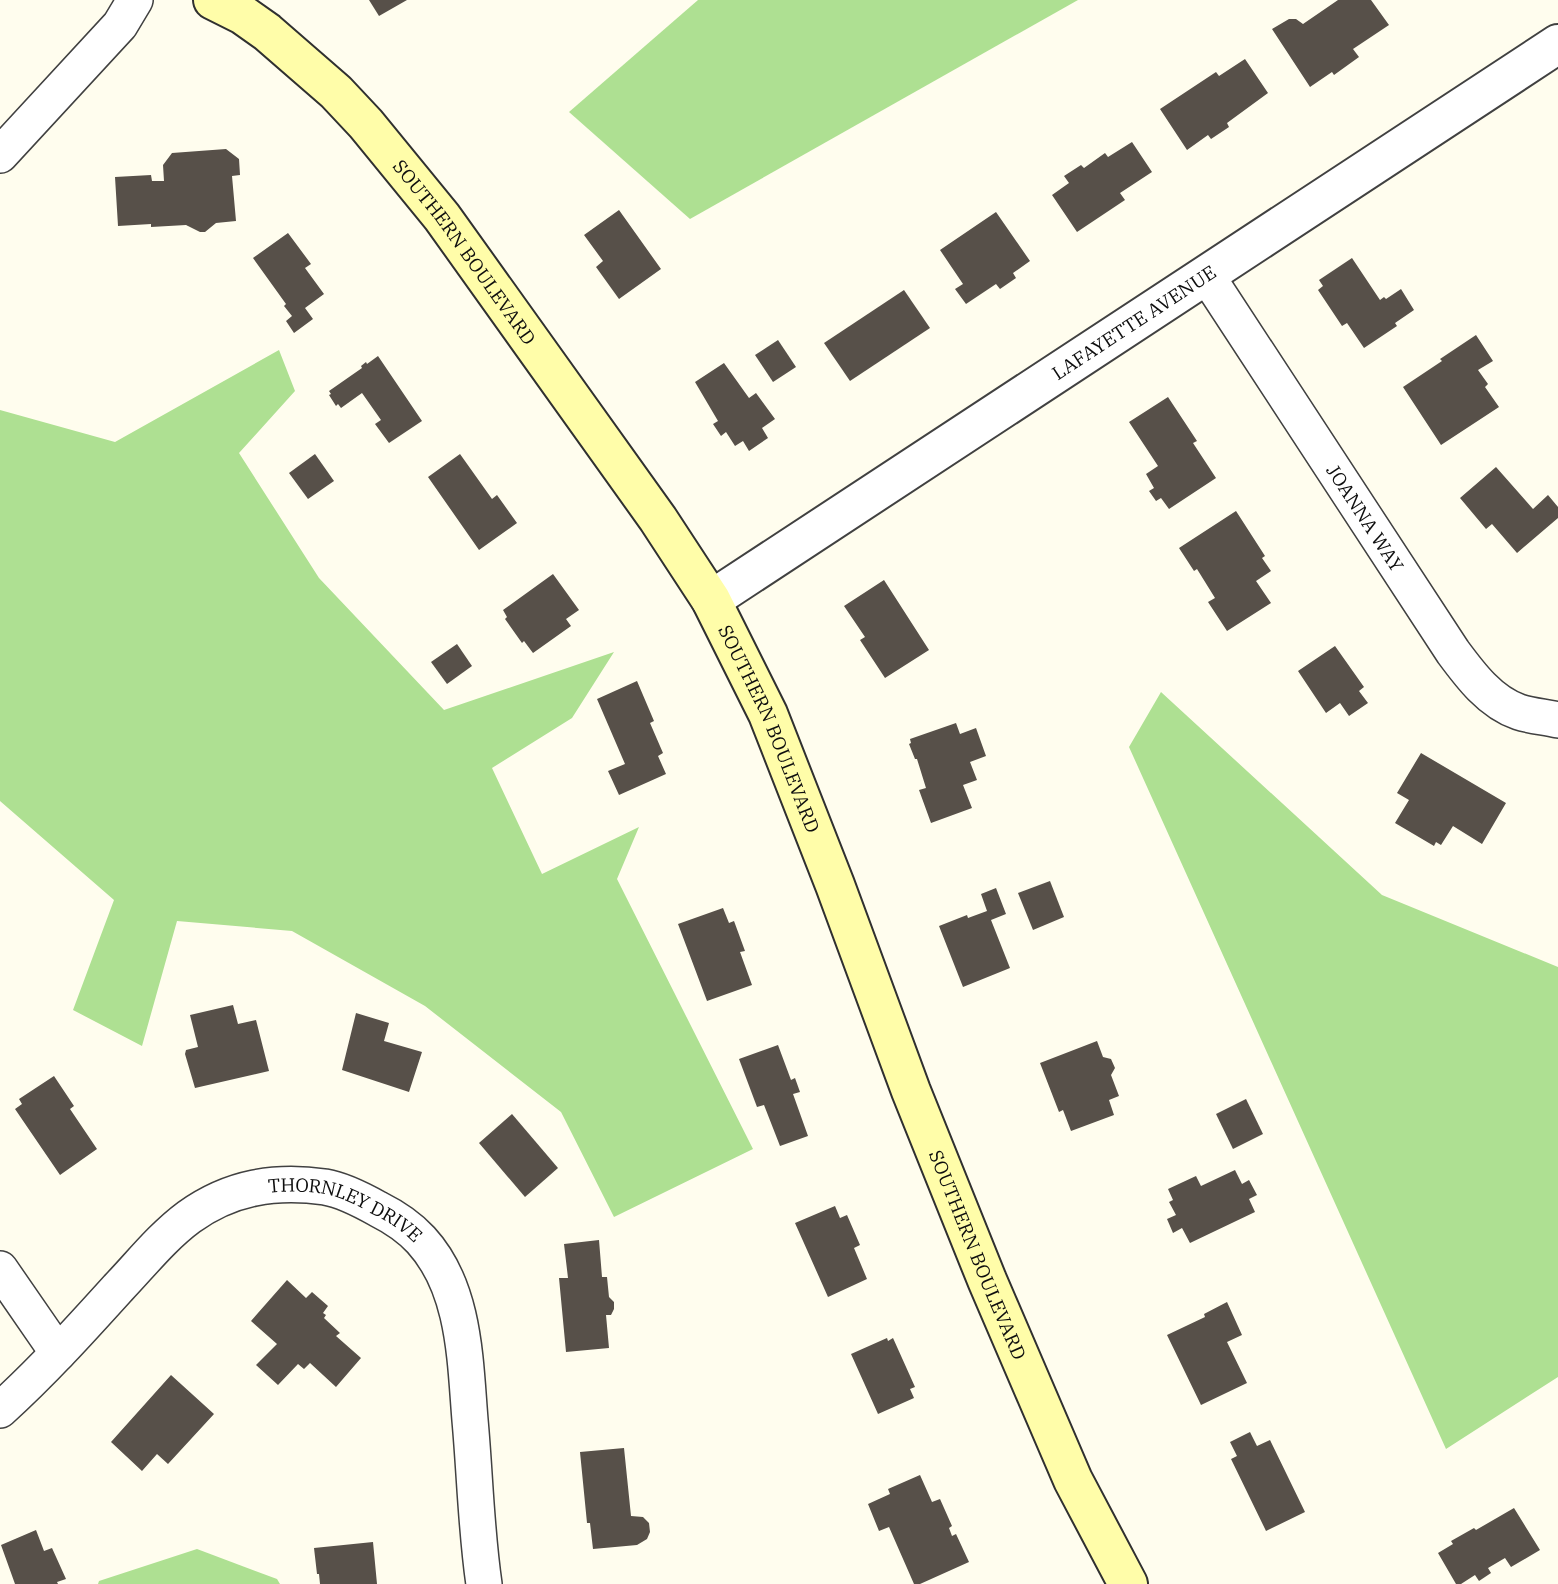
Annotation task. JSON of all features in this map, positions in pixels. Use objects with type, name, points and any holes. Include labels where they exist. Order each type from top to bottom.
[{"type":"main road","name":"SOUTHERN BOULEVARD","points":[[213,0],[243,15],[267,32],[336,92],[366,124],[442,217],[658,519],[711,600],[768,714],[831,872],[911,1091],[987,1280],[1073,1480],[1128,1584]]},
{"type":"street","points":[[0,155],[120,25],[135,0]]},
{"type":"street","name":"LAFAYETTE AVENUE","points":[[711,600],[1558,44]]},
{"type":"street","name":"JOANNA WAY","points":[[1207,276],[1471,676],[1493,697],[1518,711],[1558,720]]},
{"type":"street","name":"THORNLEY DRIVE","points":[[0,1410],[58,1353],[166,1235],[191,1216],[225,1197],[258,1185],[298,1184],[334,1189],[366,1202],[398,1220],[421,1240],[440,1267],[455,1302],[464,1346],[484,1584]]},
{"type":"street","points":[[0,1269],[58,1353]]},
{"type":"green space","points":[[698,0],[1078,0],[690,219],[569,112]]},
{"type":"green space","points":[[279,350],[295,391],[239,453],[319,578],[444,710],[614,652],[572,718],[492,768],[542,874],[639,827],[617,879],[753,1149],[614,1217],[561,1112],[425,1006],[292,931],[177,921],[142,1046],[73,1010],[114,900],[0,801],[0,410],[115,442]]},
{"type":"green space","points":[[1161,692],[1382,895],[1558,967],[1558,1377],[1446,1449],[1129,747]]},
{"type":"green space","points":[[197,1549],[277,1579],[280,1584],[98,1584],[99,1581]]},
{"type":"building","points":[[369,0],[407,0],[379,16]]},
{"type":"building","points":[[1338,0],[1371,0],[1389,25],[1353,49],[1359,57],[1334,75],[1332,72],[1310,87],[1272,29],[1289,19],[1296,19],[1303,24]]},
{"type":"building","points":[[1245,59],[1268,93],[1227,123],[1229,127],[1211,139],[1208,135],[1187,150],[1160,109],[1216,72],[1219,76]]},
{"type":"building","points":[[1132,142],[1152,172],[1120,193],[1125,200],[1077,232],[1052,195],[1069,183],[1064,176],[1081,165],[1084,168],[1105,153],[1108,157]]},
{"type":"building","points":[[226,149],[239,159],[240,175],[232,176],[236,221],[216,223],[205,232],[186,225],[118,226],[115,177],[151,175],[152,181],[164,181],[163,165],[172,153]]},
{"type":"building","points":[[619,210],[661,269],[619,299],[596,267],[603,261],[584,235]]},
{"type":"building","points":[[996,212],[1030,261],[1013,273],[1016,278],[1000,289],[996,284],[966,304],[955,289],[963,284],[940,250]]},
{"type":"building","points":[[288,233],[311,264],[305,268],[324,294],[305,308],[313,319],[294,333],[286,321],[292,316],[284,306],[286,304],[253,258]]},
{"type":"building","points":[[1352,258],[1380,300],[1401,289],[1414,310],[1395,323],[1397,326],[1364,348],[1347,323],[1342,326],[1318,290],[1323,286],[1319,280]]},
{"type":"building","points":[[904,290],[930,328],[850,381],[824,343]]},
{"type":"building","points":[[1476,335],[1493,361],[1478,370],[1488,384],[1485,387],[1499,407],[1441,445],[1403,387]]},
{"type":"building","points":[[778,340],[796,367],[773,382],[755,355]]},
{"type":"building","points":[[378,356],[422,421],[389,443],[375,424],[381,420],[362,393],[341,408],[338,404],[336,406],[329,395],[329,391]]},
{"type":"building","points":[[724,363],[749,398],[756,393],[775,419],[762,428],[768,438],[749,451],[743,441],[735,446],[726,432],[721,436],[713,424],[718,421],[695,382]]},
{"type":"building","points":[[1168,397],[1197,441],[1193,443],[1216,478],[1169,509],[1161,498],[1156,501],[1149,491],[1154,488],[1146,474],[1158,466],[1129,422]]},
{"type":"building","points":[[315,454],[334,481],[308,499],[289,473]]},
{"type":"building","points":[[460,454],[492,499],[497,495],[517,523],[479,550],[428,477]]},
{"type":"building","points":[[1496,467],[1533,509],[1548,495],[1558,507],[1558,518],[1517,553],[1492,524],[1486,529],[1460,498]]},
{"type":"building","points":[[1236,511],[1265,556],[1262,558],[1271,571],[1256,581],[1271,603],[1227,631],[1208,602],[1215,598],[1197,569],[1194,571],[1179,548]]},
{"type":"building","points":[[553,574],[579,610],[566,619],[571,626],[533,653],[524,641],[522,643],[505,619],[507,617],[503,610]]},
{"type":"building","points":[[884,580],[929,650],[885,678],[860,640],[865,637],[844,606]]},
{"type":"building","points":[[457,644],[472,666],[447,684],[431,662]]},
{"type":"building","points":[[1335,646],[1364,687],[1359,691],[1368,703],[1349,716],[1340,703],[1326,713],[1298,671]]},
{"type":"building","points":[[637,681],[654,721],[650,723],[663,753],[658,756],[666,774],[619,795],[608,771],[625,764],[597,699]]},
{"type":"building","points":[[956,723],[960,734],[976,728],[986,756],[970,762],[977,780],[963,785],[972,808],[931,823],[919,790],[926,788],[909,744],[910,739]]},
{"type":"building","points":[[1421,753],[1506,803],[1482,844],[1453,826],[1441,845],[1436,842],[1434,846],[1395,823],[1409,800],[1397,793]]},
{"type":"building","points":[[1050,881],[1064,917],[1033,930],[1018,893]]},
{"type":"building","points":[[996,888],[1006,914],[991,920],[1010,968],[963,987],[939,926],[967,915],[968,918],[987,911],[981,894]]},
{"type":"building","points":[[723,908],[729,923],[734,921],[745,951],[740,952],[752,985],[707,1001],[678,924]]},
{"type":"building","points":[[233,1005],[238,1024],[256,1020],[269,1071],[195,1088],[185,1054],[186,1050],[198,1047],[190,1015]]},
{"type":"building","points":[[356,1013],[389,1023],[384,1041],[422,1052],[409,1092],[342,1070]]},
{"type":"building","points":[[1097,1041],[1103,1057],[1111,1059],[1115,1068],[1111,1075],[1119,1096],[1109,1100],[1114,1115],[1071,1131],[1063,1110],[1059,1112],[1040,1063]]},
{"type":"building","points":[[778,1045],[791,1080],[795,1078],[800,1092],[793,1094],[808,1136],[780,1146],[764,1105],[757,1107],[739,1059]]},
{"type":"building","points":[[54,1076],[74,1106],[70,1109],[97,1149],[60,1175],[15,1109],[22,1104],[19,1099]]},
{"type":"building","points":[[1246,1099],[1263,1134],[1233,1149],[1216,1114]]},
{"type":"building","points":[[512,1114],[558,1168],[525,1197],[479,1143]]},
{"type":"building","points":[[1235,1170],[1242,1184],[1249,1180],[1257,1195],[1249,1199],[1255,1212],[1190,1243],[1182,1228],[1173,1233],[1167,1219],[1176,1215],[1169,1202],[1173,1200],[1168,1189],[1196,1176],[1201,1186]]},
{"type":"building","points":[[835,1206],[840,1218],[847,1215],[860,1245],[854,1248],[867,1279],[828,1297],[795,1223]]},
{"type":"building","points":[[599,1240],[602,1277],[607,1277],[609,1297],[614,1302],[611,1315],[606,1315],[609,1348],[566,1352],[559,1278],[568,1278],[564,1244]]},
{"type":"building","points":[[287,1280],[306,1298],[312,1292],[328,1306],[323,1313],[326,1315],[324,1318],[340,1333],[336,1336],[361,1358],[336,1387],[310,1363],[304,1369],[298,1364],[278,1385],[256,1365],[277,1344],[251,1321]]},
{"type":"building","points":[[1227,1302],[1242,1335],[1227,1342],[1247,1383],[1201,1405],[1167,1335],[1205,1317],[1204,1314]]},
{"type":"building","points":[[887,1338],[888,1341],[893,1338],[915,1387],[910,1389],[914,1398],[878,1414],[851,1354]]},
{"type":"building","points":[[171,1375],[214,1414],[168,1464],[157,1454],[142,1471],[111,1442]]},
{"type":"building","points":[[1250,1432],[1257,1446],[1270,1440],[1305,1512],[1266,1531],[1231,1459],[1237,1456],[1230,1442]]},
{"type":"building","points":[[624,1448],[631,1516],[643,1517],[649,1523],[650,1532],[647,1539],[637,1545],[593,1549],[590,1523],[587,1523],[580,1452]]},
{"type":"building","points":[[920,1475],[932,1502],[940,1499],[952,1526],[949,1528],[952,1536],[956,1534],[969,1562],[920,1584],[914,1584],[889,1527],[879,1531],[868,1504],[890,1494],[888,1489]]},
{"type":"building","points":[[1514,1508],[1540,1550],[1511,1567],[1505,1558],[1488,1568],[1491,1573],[1479,1581],[1475,1575],[1461,1584],[1456,1584],[1438,1553],[1453,1544],[1451,1541]]},
{"type":"building","points":[[36,1530],[44,1551],[52,1548],[66,1579],[57,1582],[58,1584],[15,1584],[1,1545]]},
{"type":"building","points":[[373,1542],[377,1584],[320,1584],[314,1548]]}]
